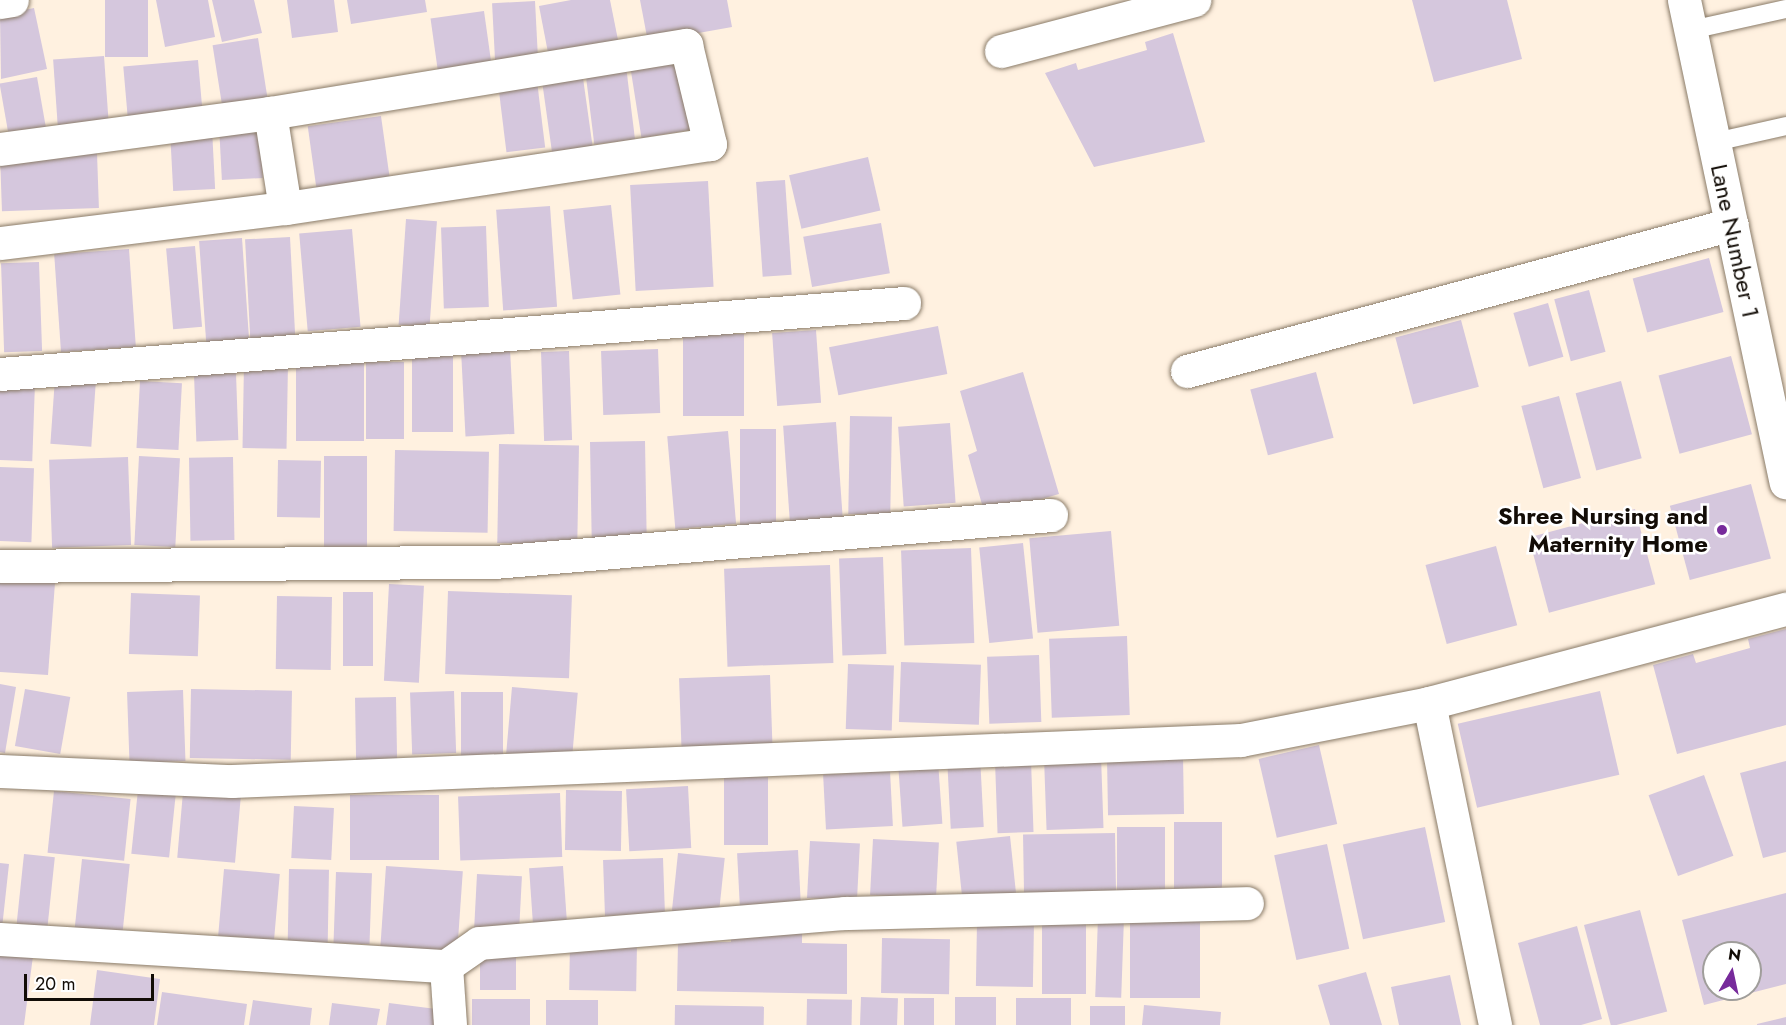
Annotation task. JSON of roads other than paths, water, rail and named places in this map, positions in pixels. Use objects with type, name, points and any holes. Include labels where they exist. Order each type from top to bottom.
[{"type":"street","points":[[0,2],[12,0]]},
{"type":"street","points":[[1001,51],[1194,0]]},
{"type":"street","name":"Lane Number 1","points":[[1688,15],[1786,482]]},
{"type":"street","points":[[0,149],[270,113],[686,45],[710,144],[285,208],[0,243]]},
{"type":"street","points":[[270,113],[285,208]]},
{"type":"street","points":[[1187,371],[1732,224]]},
{"type":"street","points":[[0,374],[904,303]]},
{"type":"street","points":[[0,566],[494,562],[1051,515]]},
{"type":"street","points":[[0,771],[232,781],[1173,745],[1241,740],[1429,703],[1786,609]]},
{"type":"street","points":[[1429,703],[1495,1025]]},
{"type":"street","points":[[0,939],[446,966],[479,944],[845,913],[1247,903]]},
{"type":"street","points":[[446,966],[450,1025]]},
{"type":"lane","points":[[1688,15],[1786,9]]},
{"type":"lane","points":[[1714,142],[1786,126]]},
{"type":"place","name":"Shree Nursing and Maternity Home","points":[[1722,530]]}]
